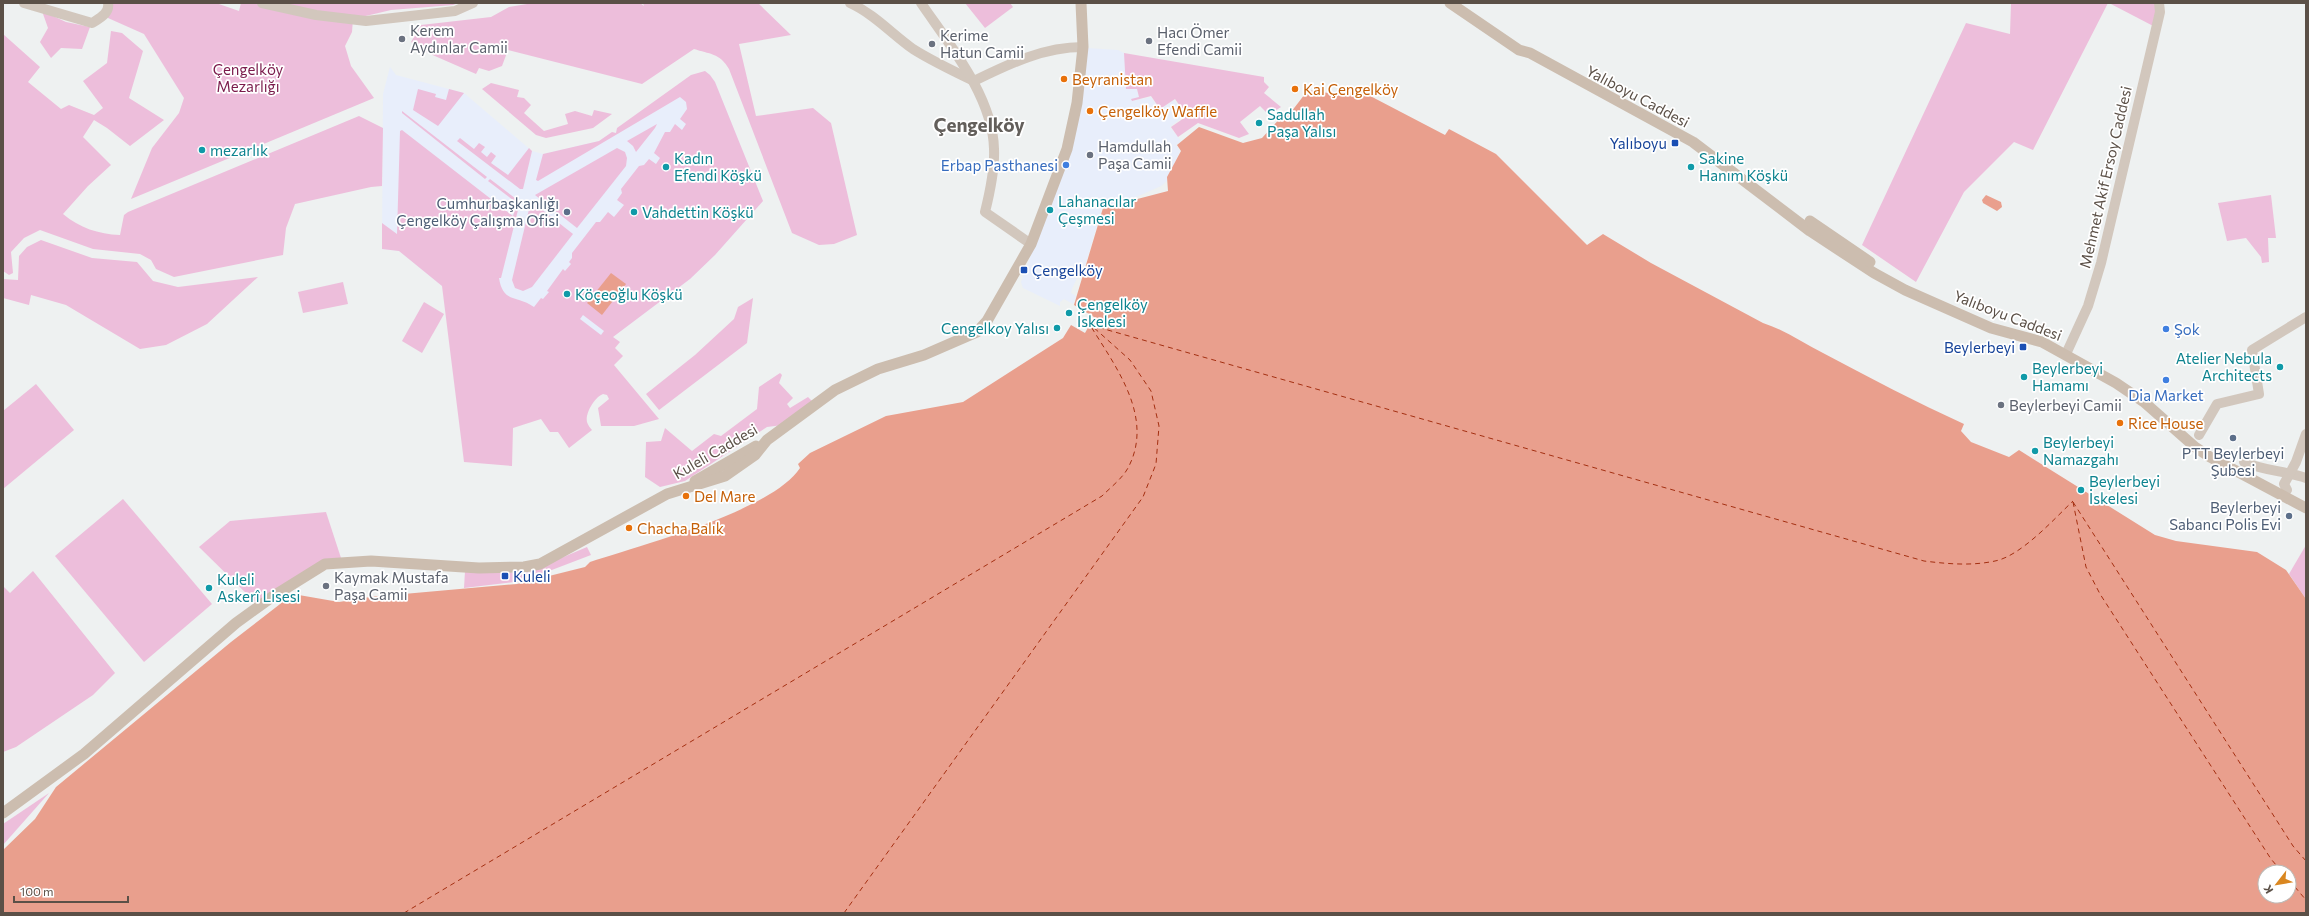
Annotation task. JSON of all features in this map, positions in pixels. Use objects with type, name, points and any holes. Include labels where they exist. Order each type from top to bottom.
[{"type":"main road","name":"Kuleli Caddesi","points":[[3,813],[84,754],[236,623],[272,597],[325,564],[371,560],[479,568],[524,567],[540,564],[577,542],[674,492],[774,435],[834,390],[878,370],[924,355],[977,332],[987,321],[1031,244],[1066,149],[1077,103],[1083,47],[1081,3]]},
{"type":"main road","name":"Yalıboyu Caddesi","points":[[1450,3],[1519,50],[1530,53],[1693,142],[1729,169],[1752,179],[1814,225],[1881,270],[1909,285],[1919,294],[1991,328],[2034,338],[2066,354],[2144,402],[2195,447],[2210,457],[2306,508]]},
{"type":"main road","name":"Yalıboyu Caddesi","points":[[1462,3],[1523,46],[1530,53]]},
{"type":"main road","points":[[2066,354],[2078,354],[2121,379],[2203,445],[2242,468],[2306,500]]},
{"type":"street","points":[[24,3],[92,23],[104,15],[109,7],[108,3]]},
{"type":"street","points":[[262,3],[316,16],[366,21],[455,11],[473,3]]},
{"type":"street","points":[[850,3],[865,11],[912,48],[938,64],[974,81]]},
{"type":"street","points":[[921,3],[974,81],[992,128],[994,149],[991,188],[985,212],[1031,244]]},
{"type":"street","name":"Mehmet Akif Ersoy Caddesi","points":[[2066,354],[2088,306],[2101,263],[2160,12],[2159,3]]},
{"type":"street","points":[[974,81],[1014,61],[1062,47],[1083,47]]},
{"type":"street","points":[[2199,435],[2217,404],[2259,394],[2252,350],[2306,317]]},
{"type":"street","points":[[2287,490],[2284,484],[2289,472],[2296,462],[2306,434]]},
{"type":"street","points":[[2244,462],[2256,468],[2289,472],[2306,478]]},
{"type":"shaded area","points":[[1087,48],[1118,50],[1124,53],[1126,66],[1137,89],[1139,97],[1132,101],[1151,97],[1160,110],[1174,100],[1185,115],[1170,127],[1181,141],[1176,145],[1180,151],[1167,181],[1161,186],[1125,202],[1123,200],[1114,205],[1102,208],[1084,270],[1081,269],[1072,289],[1071,293],[1076,296],[1073,304],[1064,299],[1060,302],[1060,306],[1023,288],[1021,282],[1050,202]]},
{"type":"shaded area","name":"Cumhurbaşkanlığı Çengelköy Çalışma Ofisi","points":[[390,67],[396,75],[464,93],[532,151],[543,154],[599,141],[612,132],[616,133],[617,128],[705,71],[715,82],[763,201],[715,255],[690,279],[613,337],[620,342],[442,286],[399,251],[382,249],[383,94]]},
{"type":"shaded area","points":[[1353,87],[1445,135],[1449,129],[1496,154],[1587,245],[1603,234],[1651,263],[1763,323],[1786,333],[1876,381],[1964,424],[1961,431],[1971,442],[2009,457],[2019,450],[2155,535],[2176,541],[2257,552],[2286,570],[2306,599],[2306,913],[3,913],[3,850],[35,819],[56,787],[231,642],[293,594],[339,602],[370,597],[517,584],[585,567],[590,562],[704,525],[763,498],[785,484],[800,468],[798,464],[810,453],[886,416],[963,402],[1063,338],[1071,325],[1085,333],[1094,317],[1074,305],[1103,208],[1168,191],[1167,177],[1181,151],[1177,145],[1199,127],[1243,143],[1262,138],[1284,114],[1288,116],[1308,90],[1349,96]]},
{"type":"shaded area","points":[[1986,195],[2001,202],[2002,207],[1997,211],[1983,203],[1982,200]]},
{"type":"shaded area","points":[[611,273],[626,284],[602,315],[587,303]]},
{"type":"green space","name":"Çengelköy Mezarlığı","points":[[107,3],[216,3],[239,11],[241,3],[458,3],[453,5],[391,10],[353,19],[352,32],[345,46],[351,66],[374,98],[131,199],[152,148],[179,113],[184,98],[144,34],[108,18]]},
{"type":"green space","points":[[533,3],[640,3],[644,6],[643,3],[758,3],[791,35],[739,44],[756,116],[813,108],[831,123],[857,235],[834,244],[819,245],[792,233],[729,69],[722,60],[714,55],[694,49],[642,84],[508,50],[502,66],[489,71],[479,68],[476,74],[428,53],[411,42],[421,25],[491,17],[509,7]]},
{"type":"green space","points":[[965,3],[1010,3],[1013,7],[985,28]]},
{"type":"green space","points":[[2011,3],[2108,3],[2033,150],[2014,142],[1964,192],[1916,282],[1862,245],[1966,23],[2010,34]]},
{"type":"green space","points":[[2109,3],[2158,3],[2159,29]]},
{"type":"green space","points":[[42,11],[66,22],[90,27],[82,49],[61,48],[51,58],[40,42],[48,28]]},
{"type":"green space","points":[[111,31],[122,33],[143,51],[129,98],[164,120],[130,146],[94,120],[83,137],[111,165],[88,186],[63,214],[69,219],[83,227],[97,232],[120,235],[124,215],[128,212],[359,116],[383,128],[382,186],[371,187],[295,204],[286,228],[283,255],[174,277],[156,269],[151,260],[140,254],[93,249],[40,230],[24,238],[11,252],[13,273],[9,275],[3,271],[3,34],[40,67],[28,82],[61,109],[69,105],[94,115],[103,108],[83,81],[107,63]]},
{"type":"green space","points":[[1124,53],[1264,77],[1264,82],[1269,87],[1264,93],[1281,107],[1269,115],[1260,106],[1240,122],[1249,134],[1239,138],[1198,123],[1178,137],[1171,127],[1187,116],[1175,99],[1160,109],[1151,96],[1132,101],[1131,99],[1139,97],[1137,89],[1126,89]]},
{"type":"green space","name":"Cumhurbaşkanlığı Çengelköy Çalışma Ofisi","points":[[705,71],[715,82],[763,201],[715,255],[690,279],[613,337],[620,342],[615,348],[623,356],[614,365],[659,419],[634,426],[601,426],[598,408],[609,399],[607,395],[603,394],[597,398],[589,410],[587,422],[592,430],[569,448],[558,432],[550,432],[541,419],[513,428],[512,466],[464,462],[442,286],[399,251],[382,249],[382,223],[397,234],[400,131],[402,130],[513,216],[517,203],[488,181],[490,179],[520,202],[501,278],[499,278],[504,292],[512,298],[528,303],[534,307],[541,298],[543,299],[549,292],[547,291],[563,269],[565,271],[571,264],[569,262],[572,258],[572,253],[596,222],[600,222],[608,212],[614,217],[624,205],[617,200],[622,193],[621,189],[639,166],[644,165],[649,159],[656,164],[660,158],[654,153],[665,132],[670,132],[675,124],[682,130],[686,124],[680,119],[687,109],[686,102],[680,97],[538,181],[536,180],[543,154],[599,141],[612,132],[616,133],[617,128],[691,75]],"holes":[[[583,315],[604,331],[601,335],[580,319]]]},
{"type":"green space","points":[[491,83],[519,90],[517,97],[524,98],[531,105],[524,113],[544,131],[568,124],[565,114],[575,111],[592,116],[594,110],[612,114],[593,128],[546,138],[536,135],[482,89]]},
{"type":"green space","points":[[418,89],[436,94],[435,97],[446,100],[449,89],[464,93],[438,126],[413,110]]},
{"type":"green space","points":[[402,111],[487,177],[485,179],[402,113]]},
{"type":"green space","points":[[657,124],[636,152],[633,146],[627,141]]},
{"type":"green space","points":[[460,138],[474,149],[479,143],[485,147],[481,152],[487,157],[491,152],[496,156],[491,163],[508,175],[529,148],[532,151],[523,189],[520,189],[457,141]]},
{"type":"green space","points":[[617,148],[625,152],[627,158],[626,166],[577,228],[535,195]]},
{"type":"green space","points":[[2271,195],[2276,238],[2268,238],[2269,262],[2262,263],[2261,257],[2246,238],[2227,241],[2218,203]]},
{"type":"green space","points":[[531,201],[573,234],[532,287],[523,291],[515,288],[512,280]]},
{"type":"green space","points":[[41,240],[92,258],[137,262],[153,281],[178,287],[258,277],[207,324],[166,345],[140,349],[66,305],[31,295],[29,305],[3,298],[3,279],[18,280],[19,256],[27,247]]},
{"type":"green space","points":[[343,282],[348,304],[303,313],[298,292]]},
{"type":"green space","points":[[753,298],[747,343],[659,410],[646,394],[695,355],[734,319],[738,307]]},
{"type":"green space","points":[[424,302],[444,314],[422,353],[402,341]]},
{"type":"green space","points":[[780,373],[782,375],[779,383],[793,398],[787,404],[790,408],[808,397],[813,402],[783,425],[767,427],[685,481],[660,487],[645,477],[646,442],[661,441],[665,428],[692,451],[714,434],[721,436],[757,409],[759,387]]},
{"type":"green space","points":[[36,384],[74,430],[3,489],[3,411]]},
{"type":"green space","points":[[123,499],[212,604],[144,662],[55,556]]},
{"type":"green space","points":[[326,512],[341,558],[256,603],[199,547],[230,521]]},
{"type":"green space","points":[[2306,545],[2306,599],[2289,574]]},
{"type":"green space","points":[[587,547],[591,555],[523,581],[464,588],[465,571],[526,573]]},
{"type":"green space","points":[[33,571],[115,673],[93,695],[16,747],[3,752],[3,586],[10,593]]},
{"type":"green space","points":[[49,793],[3,845],[3,824]]},
{"type":"ferry route","points":[[1090,325],[1924,561],[1969,564],[1986,563],[2005,558],[2037,536],[2073,501]]},
{"type":"ferry route","points":[[404,913],[1102,496],[1121,478],[1127,470],[1136,447],[1137,429],[1134,410],[1120,374],[1090,325]]},
{"type":"ferry route","points":[[844,913],[1143,497],[1156,464],[1159,426],[1151,391],[1130,360],[1092,326]]},
{"type":"ferry route","points":[[2073,502],[2086,567],[2100,594],[2275,864]]},
{"type":"ferry route","points":[[2073,502],[2293,846],[2306,861]]},
{"type":"ferry route","points":[[2297,889],[2306,900]]},
{"type":"place","name":"Kerem Aydınlar Camii","points":[[402,39]]},
{"type":"place","name":"Hacı Ömer Efendi Camii","points":[[1149,41]]},
{"type":"place","name":"Kerime Hatun Camii","points":[[932,44]]},
{"type":"place","name":"Beyranistan","points":[[1064,79]]},
{"type":"place","name":"Kai Çengelköy","points":[[1295,89]]},
{"type":"place","name":"Çengelköy Waffle","points":[[1090,111]]},
{"type":"place","name":"Sadullah Paşa Yalısı","points":[[1259,123]]},
{"type":"place","name":"Yalıboyu","points":[[1675,143]]},
{"type":"place","name":"mezarlık","points":[[202,150]]},
{"type":"place","name":"Hamdullah Paşa Camii","points":[[1090,155]]},
{"type":"place","name":"Erbap Pasthanesi","points":[[1066,165]]},
{"type":"place","name":"Kadın Efendi Köşkü","points":[[666,167]]},
{"type":"place","name":"Sakine Hanım Köşkü","points":[[1691,167]]},
{"type":"place","name":"Lahanacılar Çeşmesi","points":[[1050,210]]},
{"type":"place","name":"Cumhurbaşkanlığı Çengelköy Çalışma Ofisi","points":[[567,212]]},
{"type":"place","name":"Vahdettin Köşkü","points":[[634,212]]},
{"type":"place","name":"Çengelköy","points":[[1024,270]]},
{"type":"place","name":"Köçeoğlu Köşkü","points":[[567,294]]},
{"type":"place","name":"Çengelköy İskelesi","points":[[1069,313]]},
{"type":"place","name":"Cengelkoy Yalısı","points":[[1057,328]]},
{"type":"place","name":"Şok","points":[[2166,329]]},
{"type":"place","name":"Beylerbeyi","points":[[2023,347]]},
{"type":"place","name":"Atelier Nebula Architects","points":[[2280,367]]},
{"type":"place","name":"Beylerbeyi Hamamı","points":[[2024,377]]},
{"type":"place","name":"Dia Market","points":[[2166,380]]},
{"type":"place","name":"Beylerbeyi Camii","points":[[2001,405]]},
{"type":"place","name":"Rice House","points":[[2120,423]]},
{"type":"place","name":"PTT Beylerbeyi Şubesi","points":[[2233,438]]},
{"type":"place","name":"Beylerbeyi Namazgahı","points":[[2035,451]]},
{"type":"place","name":"Beylerbeyi İskelesi","points":[[2081,490]]},
{"type":"place","name":"Del Mare","points":[[686,496]]},
{"type":"place","name":"Beylerbeyi Sabancı Polis Evi","points":[[2289,516]]},
{"type":"place","name":"Chacha Balık","points":[[629,528]]},
{"type":"place","name":"Kuleli","points":[[505,576]]},
{"type":"place","name":"Kaymak Mustafa Paşa Camii","points":[[326,586]]},
{"type":"place","name":"Kuleli Askerî Lisesi","points":[[209,588]]},
{"type":"district","name":"Çengelköy","points":[[979,124]]}]
